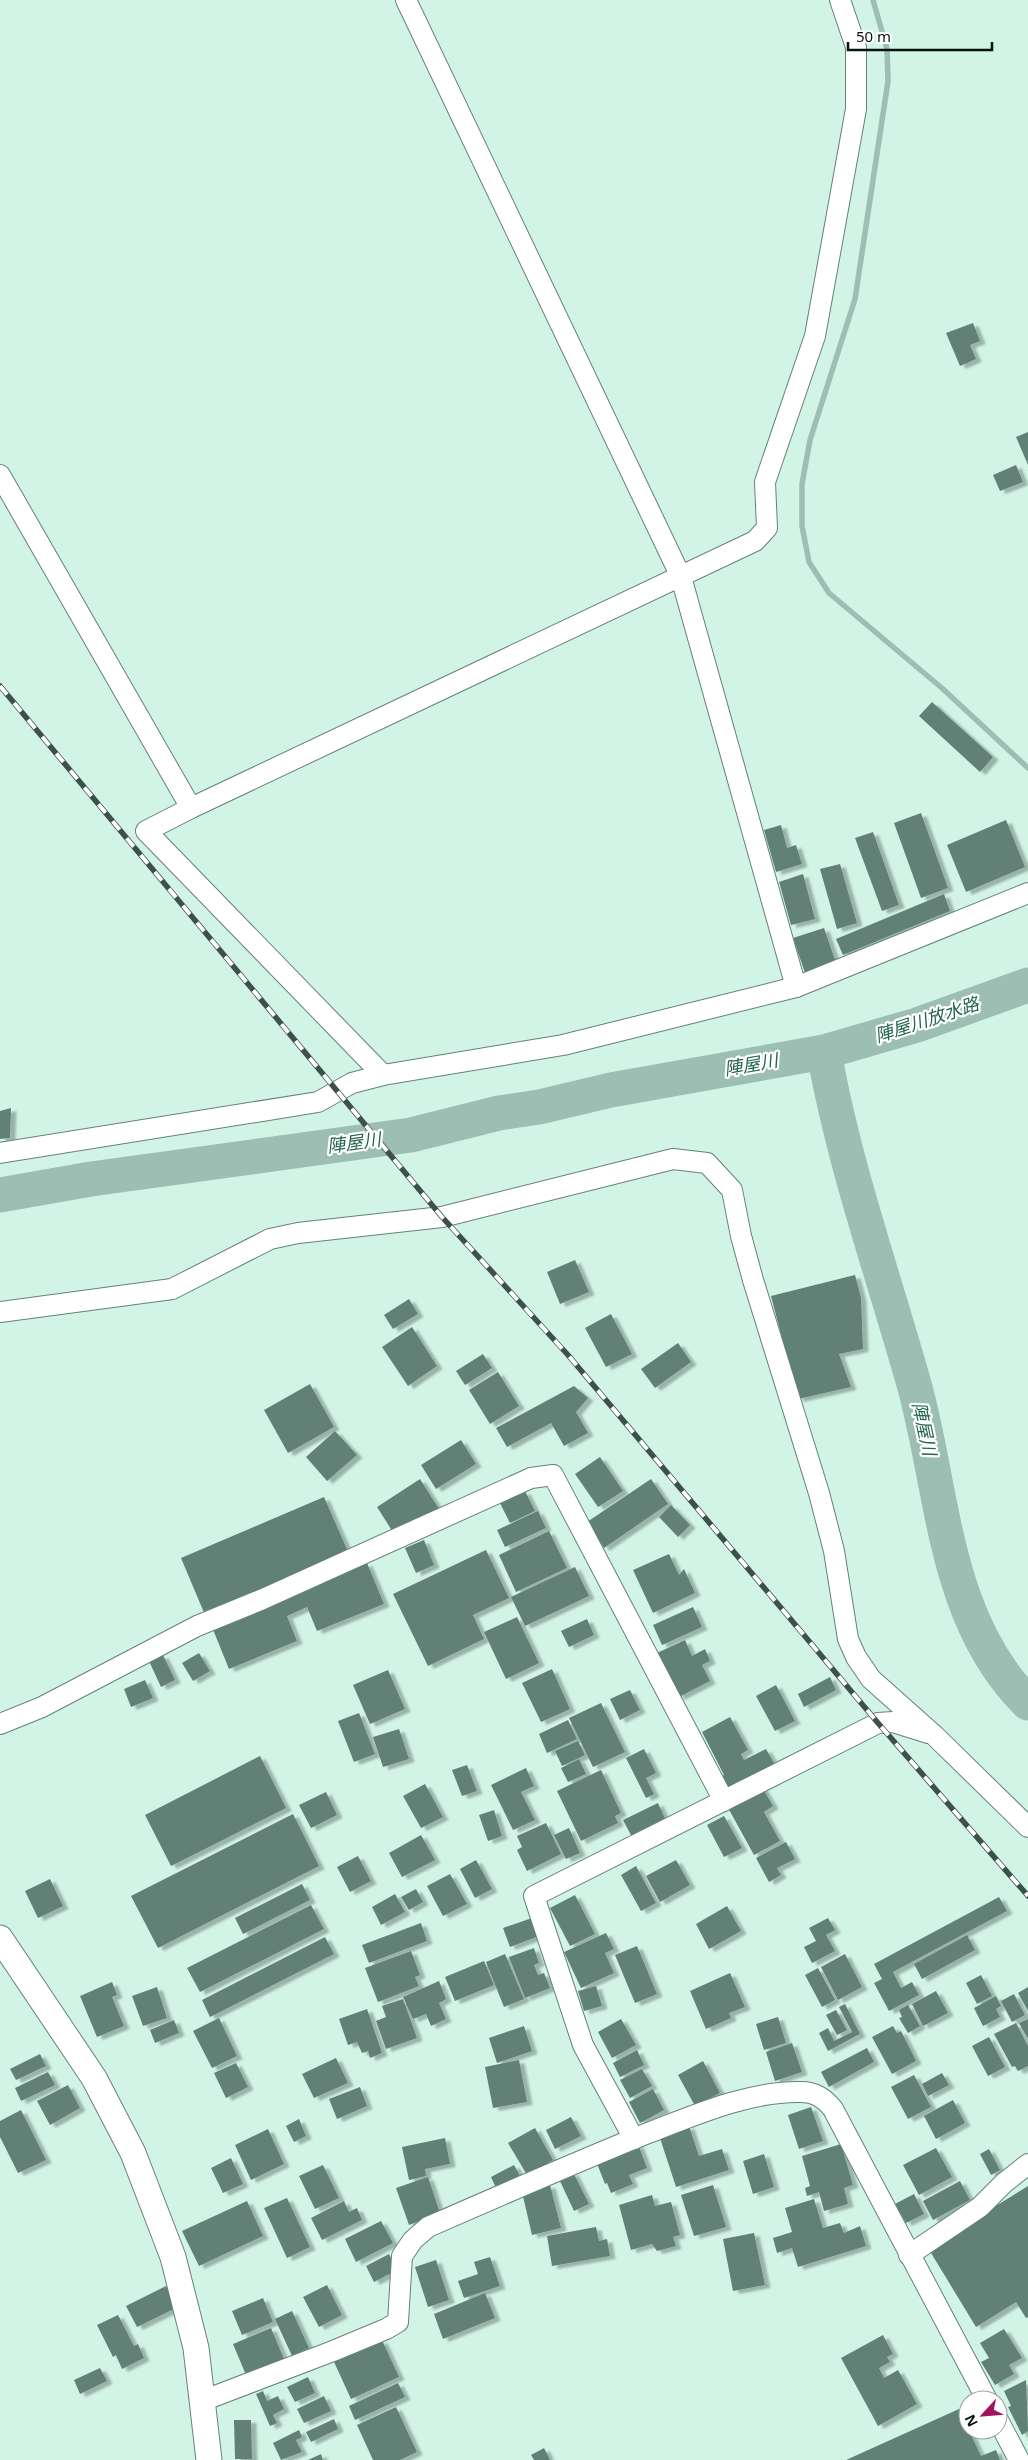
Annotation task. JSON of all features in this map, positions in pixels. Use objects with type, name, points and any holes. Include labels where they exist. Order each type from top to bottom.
[{"type":"street","points":[[406,0],[681,577],[796,987]]},
{"type":"street","points":[[383,1075],[146,830],[681,577],[755,541],[768,528],[765,482],[815,336],[856,108],[856,47],[840,0]]},
{"type":"street","points":[[0,475],[191,808]]},
{"type":"street","points":[[0,1153],[318,1102],[352,1083],[383,1075],[563,1045],[796,987],[1028,893]]},
{"type":"street","points":[[0,1312],[172,1289],[270,1239],[298,1233],[442,1217],[673,1160],[706,1163],[732,1190],[741,1236],[753,1280],[824,1512],[834,1551],[848,1639],[856,1657],[871,1679],[935,1736],[1028,1827]]},
{"type":"street","points":[[0,1724],[42,1707],[197,1626],[263,1599],[531,1478],[553,1475],[724,1801]]},
{"type":"street","points":[[634,2139],[583,2045],[534,1896],[878,1723],[893,1722],[935,1736]]},
{"type":"street","points":[[0,1938],[94,2078],[134,2153],[173,2257],[196,2348],[209,2460]]},
{"type":"street","points":[[202,2401],[333,2351],[398,2322],[402,2256],[413,2240],[428,2227],[689,2117],[740,2101],[781,2093],[803,2092],[823,2097],[833,2109],[982,2390]]},
{"type":"street","points":[[909,2255],[980,2207],[1028,2164]]},
{"type":"street","points":[[1008,2439],[1019,2460]]},
{"type":"building","points":[[973,323],[980,341],[970,345],[976,359],[960,366],[946,333]]},
{"type":"building","points":[[1028,432],[1028,465],[1016,437]]},
{"type":"building","points":[[1016,465],[1023,482],[1000,491],[993,475]]},
{"type":"building","points":[[932,702],[993,757],[980,772],[919,716]]},
{"type":"building","points":[[921,813],[948,888],[921,898],[894,823]]},
{"type":"building","points":[[1006,820],[1025,867],[966,892],[947,845]]},
{"type":"building","points":[[781,825],[787,848],[796,845],[802,864],[776,872],[764,830]]},
{"type":"building","points":[[873,832],[899,905],[882,911],[855,838]]},
{"type":"building","points":[[840,864],[857,923],[837,929],[820,869]]},
{"type":"building","points":[[803,874],[815,919],[791,925],[779,882]]},
{"type":"building","points":[[944,894],[950,911],[843,955],[836,939]]},
{"type":"building","points":[[824,928],[836,963],[805,973],[793,938]]},
{"type":"building","points":[[11,1108],[10,1138],[0,1139],[0,1111]]},
{"type":"building","points":[[575,1260],[589,1292],[560,1304],[547,1272]]},
{"type":"building","points":[[855,1275],[861,1298],[863,1349],[839,1354],[851,1387],[798,1399],[771,1296]]},
{"type":"building","points":[[409,1299],[418,1314],[393,1329],[384,1315]]},
{"type":"building","points":[[611,1314],[632,1354],[606,1367],[585,1328]]},
{"type":"building","points":[[412,1327],[437,1366],[408,1386],[382,1347]]},
{"type":"building","points":[[678,1343],[691,1362],[655,1388],[641,1369]]},
{"type":"building","points":[[483,1354],[492,1368],[465,1385],[456,1371]]},
{"type":"building","points":[[498,1372],[519,1406],[490,1424],[469,1390]]},
{"type":"building","points":[[310,1384],[334,1427],[288,1453],[264,1410]]},
{"type":"building","points":[[574,1386],[588,1398],[576,1412],[588,1433],[564,1446],[551,1423],[507,1447],[496,1428]]},
{"type":"building","points":[[335,1431],[357,1455],[327,1481],[306,1457]]},
{"type":"building","points":[[461,1440],[476,1464],[436,1489],[421,1465]]},
{"type":"building","points":[[600,1457],[623,1491],[598,1507],[575,1474]]},
{"type":"building","points":[[420,1479],[439,1509],[396,1537],[377,1507]]},
{"type":"building","points":[[651,1479],[668,1504],[604,1548],[587,1522]]},
{"type":"building","points":[[525,1491],[535,1511],[510,1523],[500,1503]]},
{"type":"building","points":[[324,1497],[349,1554],[205,1615],[181,1558]]},
{"type":"building","points":[[671,1505],[690,1525],[678,1537],[659,1517]]},
{"type":"building","points":[[538,1511],[546,1528],[505,1547],[497,1530]]},
{"type":"building","points":[[549,1531],[567,1568],[516,1592],[499,1555]]},
{"type":"building","points":[[424,1540],[434,1565],[416,1573],[405,1548]]},
{"type":"building","points":[[486,1550],[509,1598],[473,1615],[484,1639],[428,1666],[393,1594]]},
{"type":"building","points":[[669,1554],[679,1575],[684,1569],[695,1593],[653,1613],[633,1570]]},
{"type":"building","points":[[367,1563],[384,1604],[317,1631],[307,1607],[287,1616],[297,1641],[229,1669],[212,1627]]},
{"type":"building","points":[[575,1567],[589,1596],[525,1626],[511,1597]]},
{"type":"building","points":[[693,1607],[702,1627],[662,1645],[653,1625]]},
{"type":"building","points":[[517,1617],[539,1663],[506,1679],[484,1632]]},
{"type":"building","points":[[587,1619],[594,1635],[569,1647],[561,1631]]},
{"type":"building","points":[[685,1640],[692,1656],[705,1649],[710,1661],[702,1665],[710,1681],[679,1697],[657,1653]]},
{"type":"building","points":[[199,1653],[210,1671],[193,1681],[182,1663]]},
{"type":"building","points":[[163,1655],[175,1680],[161,1687],[149,1661]]},
{"type":"building","points":[[552,1669],[570,1709],[541,1722],[522,1683]]},
{"type":"building","points":[[388,1670],[405,1709],[370,1724],[353,1685]]},
{"type":"building","points":[[830,1677],[836,1690],[804,1707],[798,1694]]},
{"type":"building","points":[[145,1680],[153,1698],[131,1707],[124,1689]]},
{"type":"building","points":[[776,1685],[795,1721],[775,1731],[756,1696]]},
{"type":"building","points":[[630,1690],[640,1710],[620,1720],[610,1699]]},
{"type":"building","points":[[601,1703],[625,1752],[593,1767],[569,1718]]},
{"type":"building","points":[[359,1713],[375,1754],[354,1762],[338,1721]]},
{"type":"building","points":[[730,1717],[748,1750],[741,1754],[744,1760],[766,1749],[776,1767],[727,1792],[719,1778],[724,1775],[702,1732]]},
{"type":"building","points":[[568,1720],[577,1739],[547,1753],[539,1734]]},
{"type":"building","points":[[399,1729],[409,1759],[383,1767],[373,1737]]},
{"type":"building","points":[[578,1741],[585,1755],[562,1766],[555,1751]]},
{"type":"building","points":[[644,1749],[656,1773],[646,1778],[654,1794],[646,1798],[626,1758]]},
{"type":"building","points":[[260,1756],[286,1808],[171,1866],[145,1815]]},
{"type":"building","points":[[579,1759],[586,1774],[568,1782],[561,1768]]},
{"type":"building","points":[[467,1765],[477,1791],[462,1796],[452,1770]]},
{"type":"building","points":[[526,1768],[534,1786],[521,1792],[535,1820],[513,1830],[491,1785]]},
{"type":"building","points":[[601,1770],[621,1813],[615,1816],[618,1823],[581,1841],[557,1791]]},
{"type":"building","points":[[425,1784],[443,1817],[421,1828],[403,1796]]},
{"type":"building","points":[[762,1787],[773,1806],[764,1812],[780,1841],[754,1855],[727,1806]]},
{"type":"building","points":[[326,1792],[337,1815],[311,1828],[299,1805]]},
{"type":"building","points":[[658,1803],[666,1821],[632,1837],[623,1820]]},
{"type":"building","points":[[494,1810],[502,1836],[488,1841],[479,1815]]},
{"type":"building","points":[[293,1814],[319,1866],[158,1948],[131,1896]]},
{"type":"building","points":[[724,1816],[742,1848],[724,1857],[707,1825]]},
{"type":"building","points":[[546,1823],[561,1854],[527,1871],[517,1850],[522,1847],[517,1836]]},
{"type":"building","points":[[569,1828],[580,1853],[566,1859],[554,1835]]},
{"type":"building","points":[[421,1835],[435,1860],[402,1877],[389,1853]]},
{"type":"building","points":[[786,1842],[795,1859],[777,1868],[781,1875],[769,1882],[756,1858]]},
{"type":"building","points":[[358,1856],[371,1881],[350,1892],[337,1867]]},
{"type":"building","points":[[476,1860],[492,1889],[475,1898],[460,1869]]},
{"type":"building","points":[[676,1860],[690,1885],[660,1902],[646,1876]]},
{"type":"building","points":[[636,1866],[656,1903],[641,1911],[621,1875]]},
{"type":"building","points":[[450,1874],[467,1904],[443,1916],[427,1886]]},
{"type":"building","points":[[50,1879],[63,1906],[38,1918],[25,1891]]},
{"type":"building","points":[[302,1884],[310,1900],[243,1934],[235,1918]]},
{"type":"building","points":[[416,1889],[423,1902],[409,1910],[401,1897]]},
{"type":"building","points":[[395,1894],[405,1912],[381,1925],[372,1907]]},
{"type":"building","points":[[575,1895],[595,1934],[570,1946],[550,1908]]},
{"type":"building","points":[[999,1897],[1007,1911],[893,1972],[901,1988],[912,1982],[919,1995],[889,2011],[874,1983],[882,1979],[874,1964]]},
{"type":"building","points":[[311,1905],[324,1929],[200,1992],[187,1968]]},
{"type":"building","points":[[727,1906],[741,1931],[709,1949],[696,1924]]},
{"type":"building","points":[[532,1918],[539,1936],[510,1947],[503,1928]]},
{"type":"building","points":[[828,1918],[835,1930],[826,1935],[835,1951],[812,1963],[804,1947],[816,1941],[809,1928]]},
{"type":"building","points":[[421,1923],[427,1941],[369,1963],[362,1945]]},
{"type":"building","points":[[606,1933],[614,1949],[605,1953],[614,1973],[581,1988],[564,1952]]},
{"type":"building","points":[[967,1935],[975,1950],[922,1979],[914,1964]]},
{"type":"building","points":[[325,1937],[334,1954],[210,2017],[202,2000]]},
{"type":"building","points":[[637,1946],[657,1994],[635,2003],[615,1955]]},
{"type":"building","points":[[534,1948],[539,1963],[534,1965],[538,1975],[544,1973],[550,1988],[525,1998],[509,1957]]},
{"type":"building","points":[[411,1951],[420,1975],[415,1977],[419,1986],[378,2002],[365,1968]]},
{"type":"building","points":[[505,1954],[524,1999],[504,2007],[486,1962]]},
{"type":"building","points":[[845,1954],[862,1987],[838,2000],[821,1967]]},
{"type":"building","points":[[484,1961],[494,1985],[455,2001],[445,1977]]},
{"type":"building","points":[[818,1968],[835,2000],[822,2007],[805,1975]]},
{"type":"building","points":[[730,1973],[745,2007],[729,2013],[731,2018],[706,2029],[690,1991]]},
{"type":"building","points":[[981,1975],[992,1996],[977,2004],[966,1983]]},
{"type":"building","points":[[439,1981],[446,1999],[439,2003],[446,2019],[431,2026],[426,2014],[413,2019],[403,1997]]},
{"type":"building","points":[[112,1982],[117,1995],[112,1997],[124,2026],[97,2037],[80,1996]]},
{"type":"building","points":[[596,1986],[602,2006],[584,2011],[578,1991]]},
{"type":"building","points":[[157,1987],[167,2018],[143,2026],[132,1996]]},
{"type":"building","points":[[1028,1987],[1028,2011],[1018,1993]]},
{"type":"building","points":[[936,1991],[948,2013],[923,2026],[912,2004]]},
{"type":"building","points":[[1014,1994],[1025,2015],[1012,2022],[1001,2001]]},
{"type":"building","points":[[996,1996],[1001,2006],[996,2009],[1000,2017],[983,2026],[974,2008]]},
{"type":"building","points":[[403,1999],[417,2038],[386,2049],[376,2021],[386,2017],[382,2006]]},
{"type":"building","points":[[845,2004],[860,2034],[828,2051],[819,2033],[828,2028],[834,2041],[852,2032],[839,2007]]},
{"type":"building","points":[[908,2005],[920,2026],[908,2033],[899,2018],[902,2017],[899,2010]]},
{"type":"building","points":[[367,2009],[382,2053],[370,2058],[368,2051],[362,2053],[357,2042],[348,2045],[339,2019]]},
{"type":"building","points":[[836,2010],[847,2030],[837,2035],[826,2015]]},
{"type":"building","points":[[778,2017],[786,2043],[764,2050],[756,2024]]},
{"type":"building","points":[[219,2018],[237,2056],[212,2068],[193,2031]]},
{"type":"building","points":[[621,2019],[636,2045],[612,2058],[598,2032]]},
{"type":"building","points":[[1028,2019],[1028,2039],[1019,2023]]},
{"type":"building","points":[[174,2020],[179,2033],[155,2043],[150,2030]]},
{"type":"building","points":[[1016,2023],[1028,2046],[1028,2066],[1018,2071],[1015,2066],[1012,2067],[994,2034]]},
{"type":"building","points":[[524,2026],[532,2051],[497,2063],[489,2038]]},
{"type":"building","points":[[893,2026],[897,2033],[901,2031],[916,2061],[892,2074],[872,2037]]},
{"type":"building","points":[[989,2037],[1005,2067],[988,2076],[972,2046]]},
{"type":"building","points":[[792,2043],[802,2072],[775,2081],[766,2052]]},
{"type":"building","points":[[867,2048],[874,2062],[829,2087],[821,2072]]},
{"type":"building","points":[[637,2050],[644,2065],[620,2077],[613,2063]]},
{"type":"building","points":[[40,2054],[46,2066],[16,2080],[10,2069]]},
{"type":"building","points":[[336,2058],[348,2083],[314,2098],[302,2074]]},
{"type":"building","points":[[519,2060],[527,2102],[493,2108],[485,2067]]},
{"type":"building","points":[[703,2061],[720,2093],[695,2106],[678,2075]]},
{"type":"building","points":[[236,2063],[248,2087],[226,2098],[214,2073]]},
{"type":"building","points":[[642,2069],[652,2086],[630,2098],[620,2080]]},
{"type":"building","points":[[48,2072],[55,2085],[21,2101],[15,2088]]},
{"type":"building","points":[[942,2073],[949,2085],[928,2096],[922,2084]]},
{"type":"building","points":[[914,2075],[931,2107],[908,2119],[891,2087]]},
{"type":"building","points":[[68,2085],[80,2108],[50,2125],[37,2101]]},
{"type":"building","points":[[360,2087],[367,2106],[337,2119],[329,2099]]},
{"type":"building","points":[[653,2089],[664,2110],[640,2123],[629,2102]]},
{"type":"building","points":[[953,2100],[965,2123],[936,2139],[924,2116]]},
{"type":"building","points":[[811,2107],[823,2141],[799,2149],[788,2115]]},
{"type":"building","points":[[21,2110],[46,2160],[18,2173],[0,2137],[0,2121]]},
{"type":"building","points":[[571,2117],[581,2136],[555,2149],[546,2130]]},
{"type":"building","points":[[299,2119],[306,2136],[294,2142],[286,2126]]},
{"type":"building","points":[[689,2126],[699,2156],[722,2149],[729,2170],[676,2187],[659,2135]]},
{"type":"building","points":[[535,2128],[553,2160],[527,2175],[508,2143]]},
{"type":"building","points":[[268,2129],[284,2164],[251,2180],[235,2145]]},
{"type":"building","points":[[445,2138],[450,2164],[425,2169],[426,2176],[409,2180],[402,2147]]},
{"type":"building","points":[[638,2144],[647,2168],[629,2175],[633,2184],[611,2193],[607,2183],[605,2184],[596,2161]]},
{"type":"building","points":[[841,2144],[853,2185],[844,2188],[848,2204],[824,2211],[819,2192],[807,2196],[805,2188],[810,2186],[802,2156]]},
{"type":"building","points":[[936,2148],[952,2177],[919,2195],[903,2165]]},
{"type":"building","points":[[989,2149],[1000,2170],[991,2175],[980,2154]]},
{"type":"building","points":[[764,2154],[774,2187],[753,2194],[743,2161]]},
{"type":"building","points":[[231,2158],[243,2184],[223,2193],[211,2168]]},
{"type":"building","points":[[323,2165],[339,2198],[315,2209],[299,2176]]},
{"type":"building","points":[[514,2165],[520,2176],[496,2188],[491,2177]]},
{"type":"building","points":[[573,2172],[589,2204],[574,2211],[559,2179]]},
{"type":"building","points":[[428,2177],[440,2213],[409,2225],[396,2188]]},
{"type":"building","points":[[960,2181],[970,2200],[933,2220],[923,2201]]},
{"type":"building","points":[[550,2185],[561,2228],[532,2235],[522,2192]]},
{"type":"building","points":[[713,2185],[726,2227],[694,2236],[681,2195]]},
{"type":"building","points":[[1028,2186],[1028,2317],[1026,2318],[1016,2302],[976,2327],[928,2248]]},
{"type":"building","points":[[914,2194],[924,2214],[906,2223],[895,2204]]},
{"type":"building","points":[[652,2195],[655,2206],[671,2202],[680,2235],[673,2237],[676,2246],[657,2251],[652,2244],[631,2250],[619,2205]]},
{"type":"building","points":[[287,2198],[310,2247],[287,2258],[264,2208]]},
{"type":"building","points":[[814,2199],[823,2228],[840,2223],[844,2233],[860,2226],[866,2246],[798,2267],[792,2248],[777,2253],[773,2238],[792,2232],[785,2208]]},
{"type":"building","points":[[247,2201],[263,2236],[199,2266],[182,2231]]},
{"type":"building","points":[[344,2201],[349,2212],[357,2208],[362,2220],[322,2240],[311,2218]]},
{"type":"building","points":[[381,2221],[393,2243],[356,2262],[345,2239]]},
{"type":"building","points":[[596,2227],[599,2241],[607,2239],[610,2256],[552,2266],[547,2236]]},
{"type":"building","points":[[754,2233],[765,2285],[733,2291],[723,2239]]},
{"type":"building","points":[[389,2254],[397,2270],[374,2282],[366,2266]]},
{"type":"building","points":[[490,2257],[500,2286],[464,2298],[458,2281],[478,2274],[474,2262]]},
{"type":"building","points":[[436,2260],[449,2300],[428,2307],[415,2267]]},
{"type":"building","points":[[327,2285],[342,2315],[319,2327],[303,2297]]},
{"type":"building","points":[[166,2286],[176,2308],[137,2327],[126,2306]]},
{"type":"building","points":[[485,2293],[495,2318],[443,2339],[434,2314]]},
{"type":"building","points":[[263,2298],[273,2322],[242,2335],[232,2311]]},
{"type":"building","points":[[292,2311],[309,2348],[292,2356],[275,2319]]},
{"type":"building","points":[[118,2315],[134,2346],[138,2344],[144,2358],[122,2369],[116,2355],[113,2357],[97,2325]]},
{"type":"building","points":[[271,2328],[284,2359],[246,2375],[233,2344]]},
{"type":"building","points":[[1004,2329],[1022,2358],[1009,2365],[1014,2374],[995,2385],[981,2362],[989,2358],[980,2343]]},
{"type":"building","points":[[883,2335],[893,2354],[887,2357],[890,2362],[879,2368],[884,2378],[898,2370],[917,2404],[878,2426],[841,2358]]},
{"type":"building","points":[[382,2340],[399,2377],[351,2399],[334,2362]]},
{"type":"building","points":[[100,2368],[107,2381],[80,2394],[74,2380]]},
{"type":"building","points":[[308,2377],[315,2393],[295,2402],[287,2387]]},
{"type":"building","points":[[1026,2380],[1028,2431],[1022,2435],[1008,2407],[1011,2406],[1008,2400],[1008,2390],[1006,2390]]},
{"type":"building","points":[[398,2383],[405,2397],[355,2420],[349,2406]]},
{"type":"building","points":[[263,2391],[267,2401],[278,2396],[284,2409],[273,2415],[277,2423],[270,2426],[256,2394]]},
{"type":"building","points":[[324,2396],[331,2411],[304,2423],[297,2409]]},
{"type":"building","points":[[396,2407],[417,2452],[400,2460],[373,2460],[357,2425]]},
{"type":"building","points":[[958,2409],[958,2440],[974,2440],[981,2456],[996,2450],[1000,2460],[846,2460]]},
{"type":"building","points":[[334,2419],[338,2429],[311,2442],[306,2432]]},
{"type":"building","points":[[234,2420],[251,2420],[252,2459],[235,2459]]},
{"type":"building","points":[[299,2430],[302,2437],[296,2440],[302,2452],[281,2460],[273,2443]]},
{"type":"building","points":[[544,2448],[550,2460],[534,2460],[531,2455]]},
{"type":"building","points":[[321,2454],[323,2460],[308,2460]]},
{"type":"waterway","points":[[873,0],[887,49],[888,81],[855,299],[810,440],[802,484],[802,526],[809,562],[829,593],[943,689],[1028,768]]},
{"type":"waterway","name":"陣屋川","points":[[0,1195],[91,1179],[411,1135],[499,1113],[539,1107],[611,1090],[824,1052],[917,1025],[1028,985]]},
{"type":"waterway","name":"陣屋川","points":[[824,1052],[832,1094],[853,1178],[914,1384],[950,1552],[962,1594],[979,1633],[1000,1670],[1028,1703]]},
{"type":"railway","points":[[0,686],[442,1217],[568,1355],[878,1723],[1028,1896]]},
{"type":"water label","name":"陣屋川放水路","points":[[927,1020]]}]
